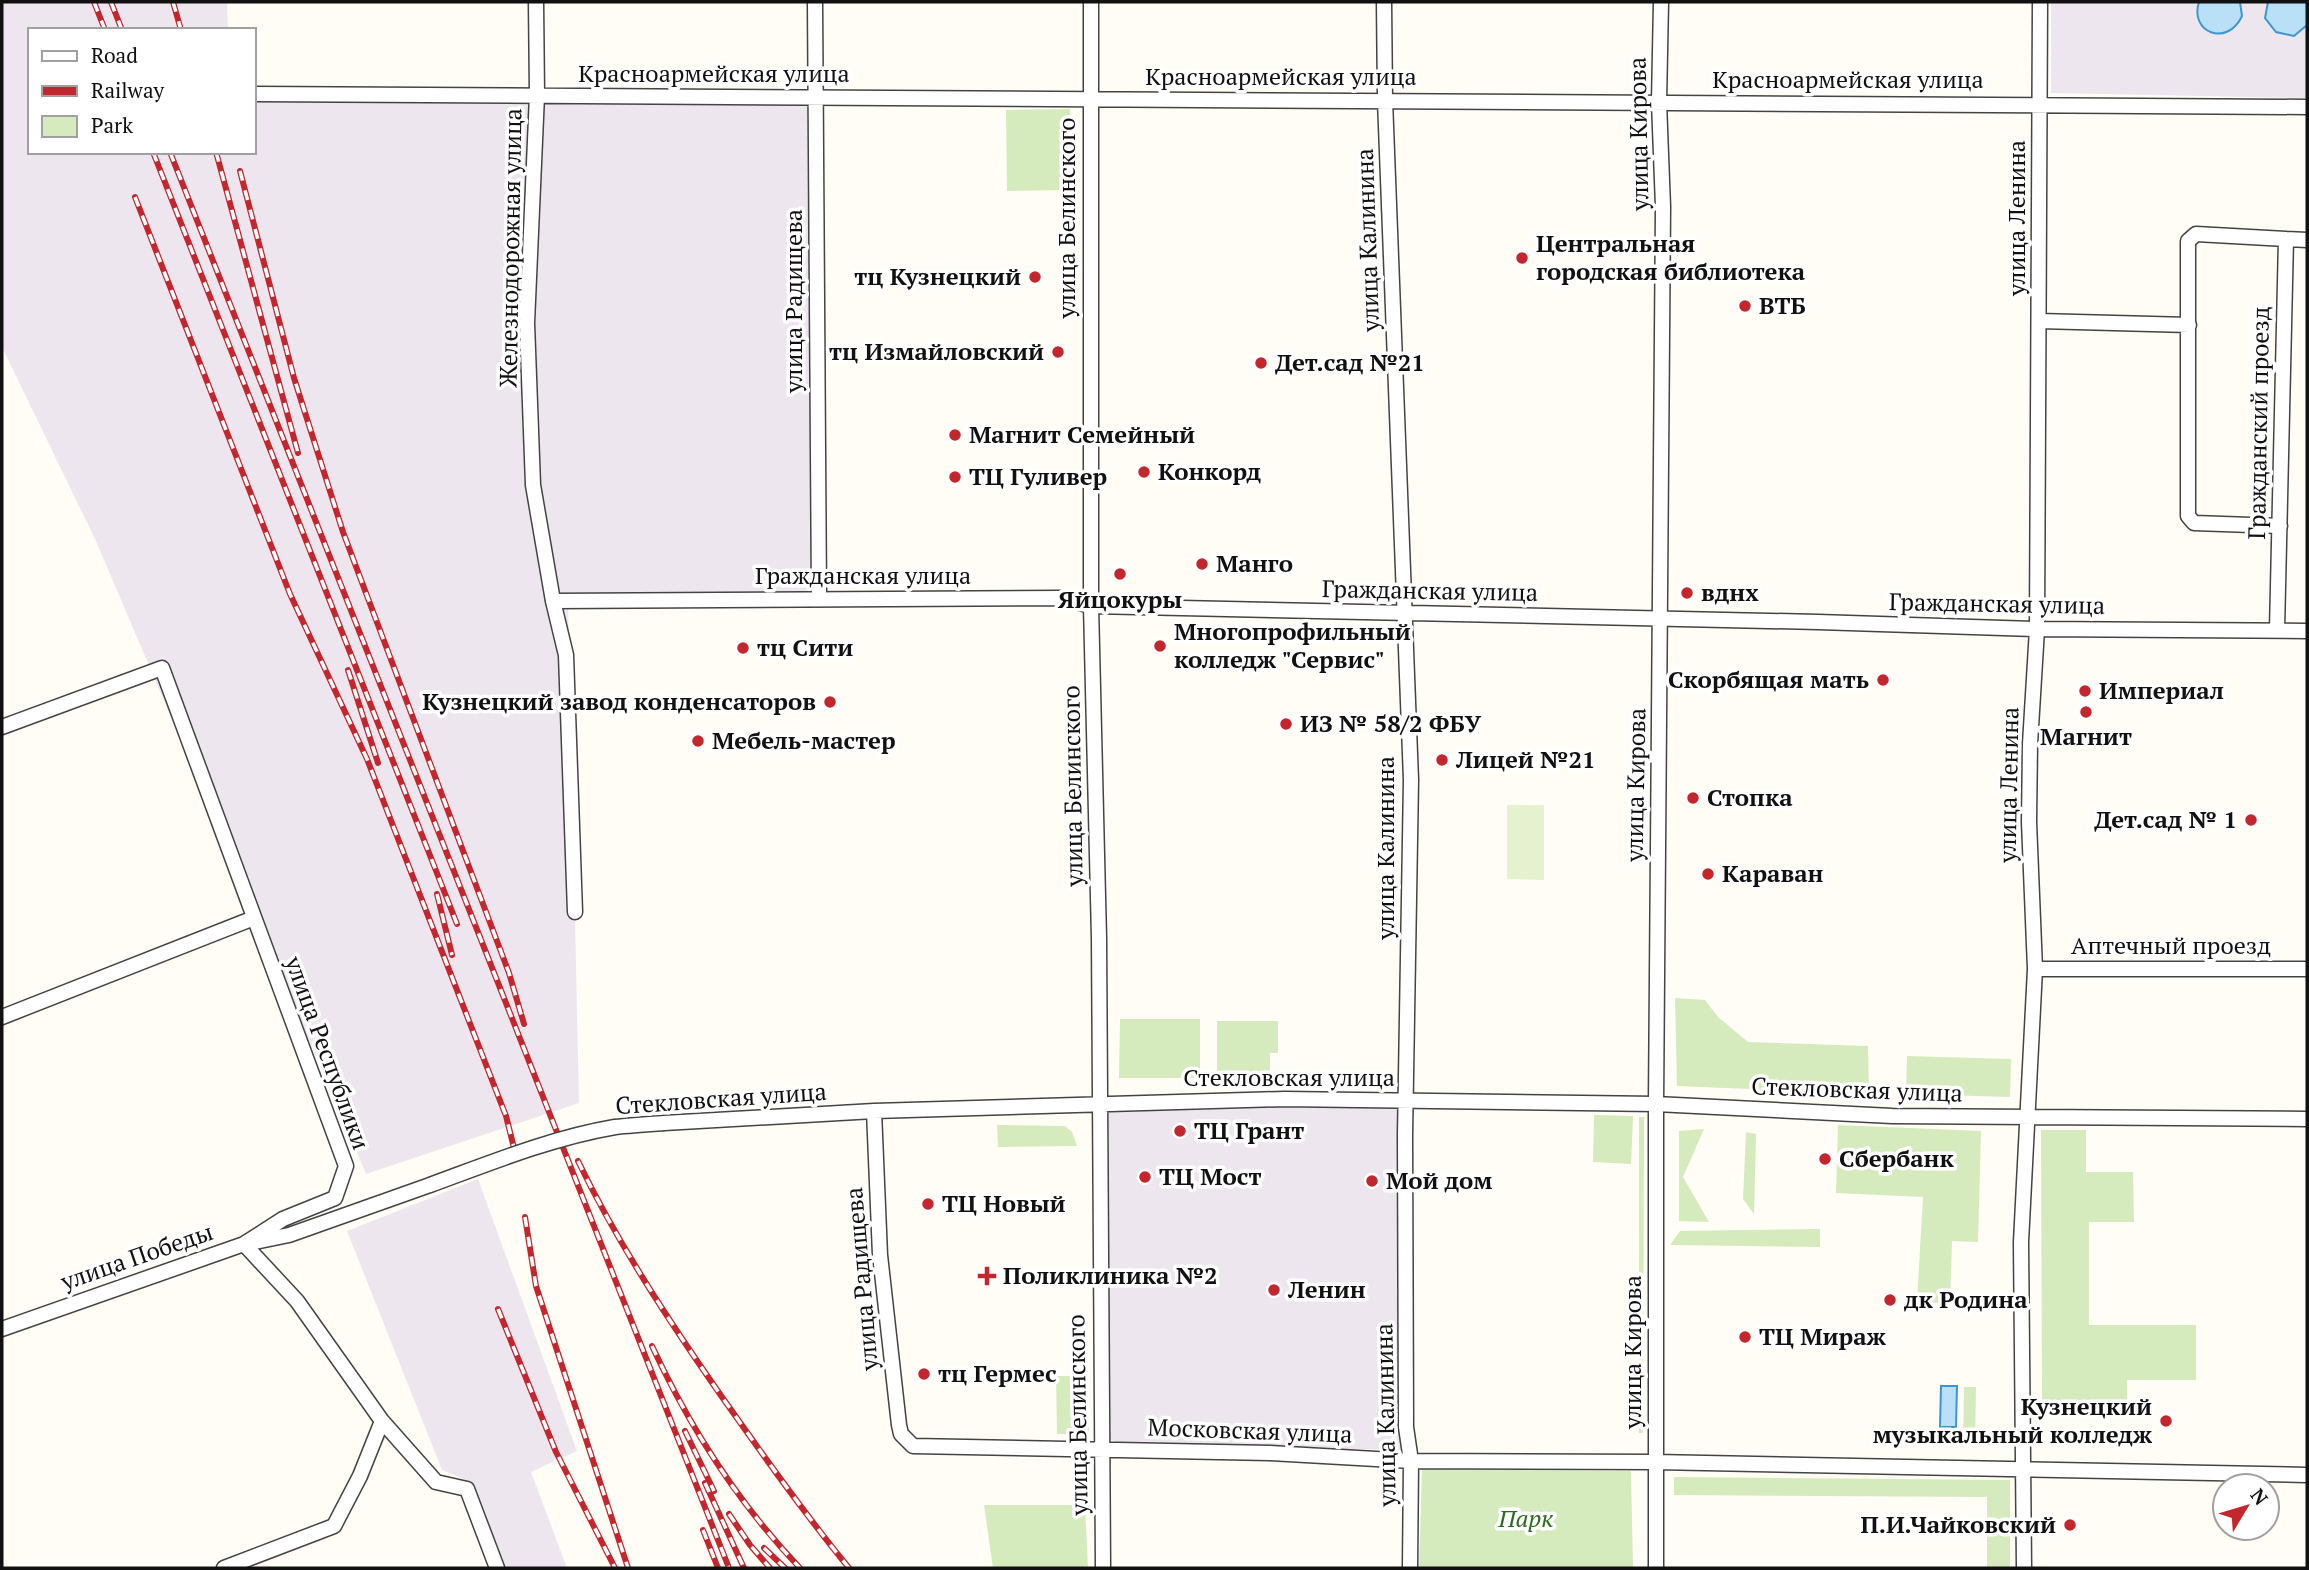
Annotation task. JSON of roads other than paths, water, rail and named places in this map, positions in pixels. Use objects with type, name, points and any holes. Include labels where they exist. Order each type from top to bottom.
[{"type":"street","name":"Железнодорожная улица","points":[[536,2],[537,96],[527,323],[533,485],[553,601],[566,655],[575,912]]},
{"type":"street","name":"улица Радищева","points":[[815,2],[819,599]]},
{"type":"street","name":"улица Белинского","points":[[1091,2],[1091,606],[1099,938],[1103,1568]]},
{"type":"street","name":"улица Калинина","points":[[1384,2],[1385,100],[1411,780],[1406,1100],[1406,1427],[1410,1461],[1410,1568]]},
{"type":"street","name":"улица Кирова","points":[[1656,1568],[1656,1104],[1663,207],[1659,102],[1661,2]]},
{"type":"street","name":"улица Ленина","points":[[2024,1568],[2021,1242],[2035,970],[2029,822],[2030,744],[2037,629],[2040,2]]},
{"type":"street","name":"Красноармейская улица","points":[[256,94],[2307,107]]},
{"type":"street","points":[[2280,526],[2194,523],[2190,520],[2188,241],[2196,234],[2307,240]]},
{"type":"street","name":"Гражданский проезд","points":[[2277,630],[2286,239]]},
{"type":"street","points":[[2039,321],[2189,325]]},
{"type":"street","name":"Гражданская улица","points":[[553,601],[1060,598],[1091,606],[2037,629],[2307,631]]},
{"type":"street","name":"улица Республики","points":[[2,727],[162,668],[346,1166],[335,1198],[283,1219],[244,1244]]},
{"type":"street","points":[[2,1017],[254,918]]},
{"type":"street","name":"Аптечный проезд","points":[[2035,970],[2307,969]]},
{"type":"street","name":"Стекловская улица","points":[[289,1235],[538,1146],[617,1127],[664,1123],[874,1111],[1284,1099],[1656,1104],[1892,1116],[2307,1119]]},
{"type":"street","name":"улица Радищева","points":[[874,1111],[880,1255],[899,1425],[906,1441]]},
{"type":"street","name":"улица Победы","points":[[2,1329],[244,1244],[289,1235]]},
{"type":"street","points":[[244,1244],[297,1301],[382,1420],[436,1482],[467,1489],[497,1568]]},
{"type":"street","points":[[224,1568],[334,1527],[360,1476],[382,1420]]},
{"type":"street","name":"Московская улица","points":[[906,1441],[920,1447],[1270,1453],[1410,1461],[1655,1462],[2307,1475]]},
{"type":"water","points":[[2199,2],[2240,2],[2242,16],[2228,32],[2211,32],[2199,21]]},
{"type":"water","points":[[2268,2],[2307,2],[2307,25],[2294,36],[2276,32],[2265,18]]},
{"type":"water","points":[[1941,1386],[1957,1386],[1956,1427],[1940,1427]]},
{"type":"railway","points":[[94,2],[104,28]]},
{"type":"railway","points":[[111,2],[121,28]]},
{"type":"railway","points":[[173,2],[180,28]]},
{"type":"railway","points":[[154,154],[457,924]]},
{"type":"railway","points":[[171,154],[729,1568]]},
{"type":"railway","points":[[217,154],[298,453]]},
{"type":"railway","points":[[240,171],[294,378],[343,532],[509,973],[524,1024]]},
{"type":"railway","points":[[135,197],[290,594],[367,759],[506,1116],[514,1148]]},
{"type":"railway","points":[[348,670],[378,763]]},
{"type":"railway","points":[[437,894],[452,955]]},
{"type":"railway","points":[[578,1161],[627,1252],[683,1340],[784,1484],[849,1568]]},
{"type":"railway","points":[[525,1217],[536,1286],[628,1568]]},
{"type":"railway","points":[[498,1309],[556,1452],[615,1568]]},
{"type":"railway","points":[[652,1346],[682,1406],[717,1463],[756,1517],[800,1568]]},
{"type":"railway","points":[[685,1431],[714,1491]]},
{"type":"railway","points":[[705,1483],[744,1568]]},
{"type":"railway","points":[[729,1514],[770,1568]]},
{"type":"railway","points":[[703,1530],[718,1568]]},
{"type":"railway","points":[[764,1548],[785,1568]]},
{"type":"place","name":"Центральная городская библиотека","points":[[1522,258]]},
{"type":"place","name":"тц Кузнецкий","points":[[1035,277]]},
{"type":"place","name":"ВТБ","points":[[1745,306]]},
{"type":"place","name":"тц Измайловский","points":[[1058,352]]},
{"type":"place","name":"Дет.сад №21","points":[[1261,363]]},
{"type":"place","name":"Магнит Семейный","points":[[955,435]]},
{"type":"place","name":"Конкорд","points":[[1144,472]]},
{"type":"place","name":"ТЦ Гуливер","points":[[955,477]]},
{"type":"place","name":"Манго","points":[[1202,564]]},
{"type":"place","name":"Яйцокуры","points":[[1120,574]]},
{"type":"place","name":"вднх","points":[[1687,593]]},
{"type":"place","name":"Многопрофильный колледж \"Сервис\"","points":[[1160,646]]},
{"type":"place","name":"тц Сити","points":[[743,648]]},
{"type":"place","name":"Скорбящая мать","points":[[1883,680]]},
{"type":"place","name":"Империал","points":[[2085,691]]},
{"type":"place","name":"Кузнецкий завод конденсаторов","points":[[830,702]]},
{"type":"place","name":"Магнит","points":[[2086,712]]},
{"type":"place","name":"ИЗ № 58/2 ФБУ","points":[[1286,724]]},
{"type":"place","name":"Мебель-мастер","points":[[698,741]]},
{"type":"place","name":"Лицей №21","points":[[1442,760]]},
{"type":"place","name":"Стопка","points":[[1693,798]]},
{"type":"place","name":"Дет.сад № 1","points":[[2251,820]]},
{"type":"place","name":"Караван","points":[[1708,874]]},
{"type":"place","name":"ТЦ Грант","points":[[1180,1131]]},
{"type":"place","name":"Сбербанк","points":[[1825,1159]]},
{"type":"place","name":"ТЦ Мост","points":[[1145,1177]]},
{"type":"place","name":"Мой дом","points":[[1372,1181]]},
{"type":"place","name":"ТЦ Новый","points":[[928,1204]]},
{"type":"place","name":"Поликлиника №2","points":[[987,1276]]},
{"type":"place","name":"Ленин","points":[[1274,1290]]},
{"type":"place","name":"дк Родина","points":[[1890,1300]]},
{"type":"place","name":"ТЦ Мираж","points":[[1745,1337]]},
{"type":"place","name":"тц Гермес","points":[[924,1374]]},
{"type":"place","name":"Кузнецкий музыкальный колледж","points":[[2166,1421]]},
{"type":"place","name":"П.И.Чайковский","points":[[2070,1525]]},
{"type":"park label","name":"Парк","points":[[1526,1519]]}]
